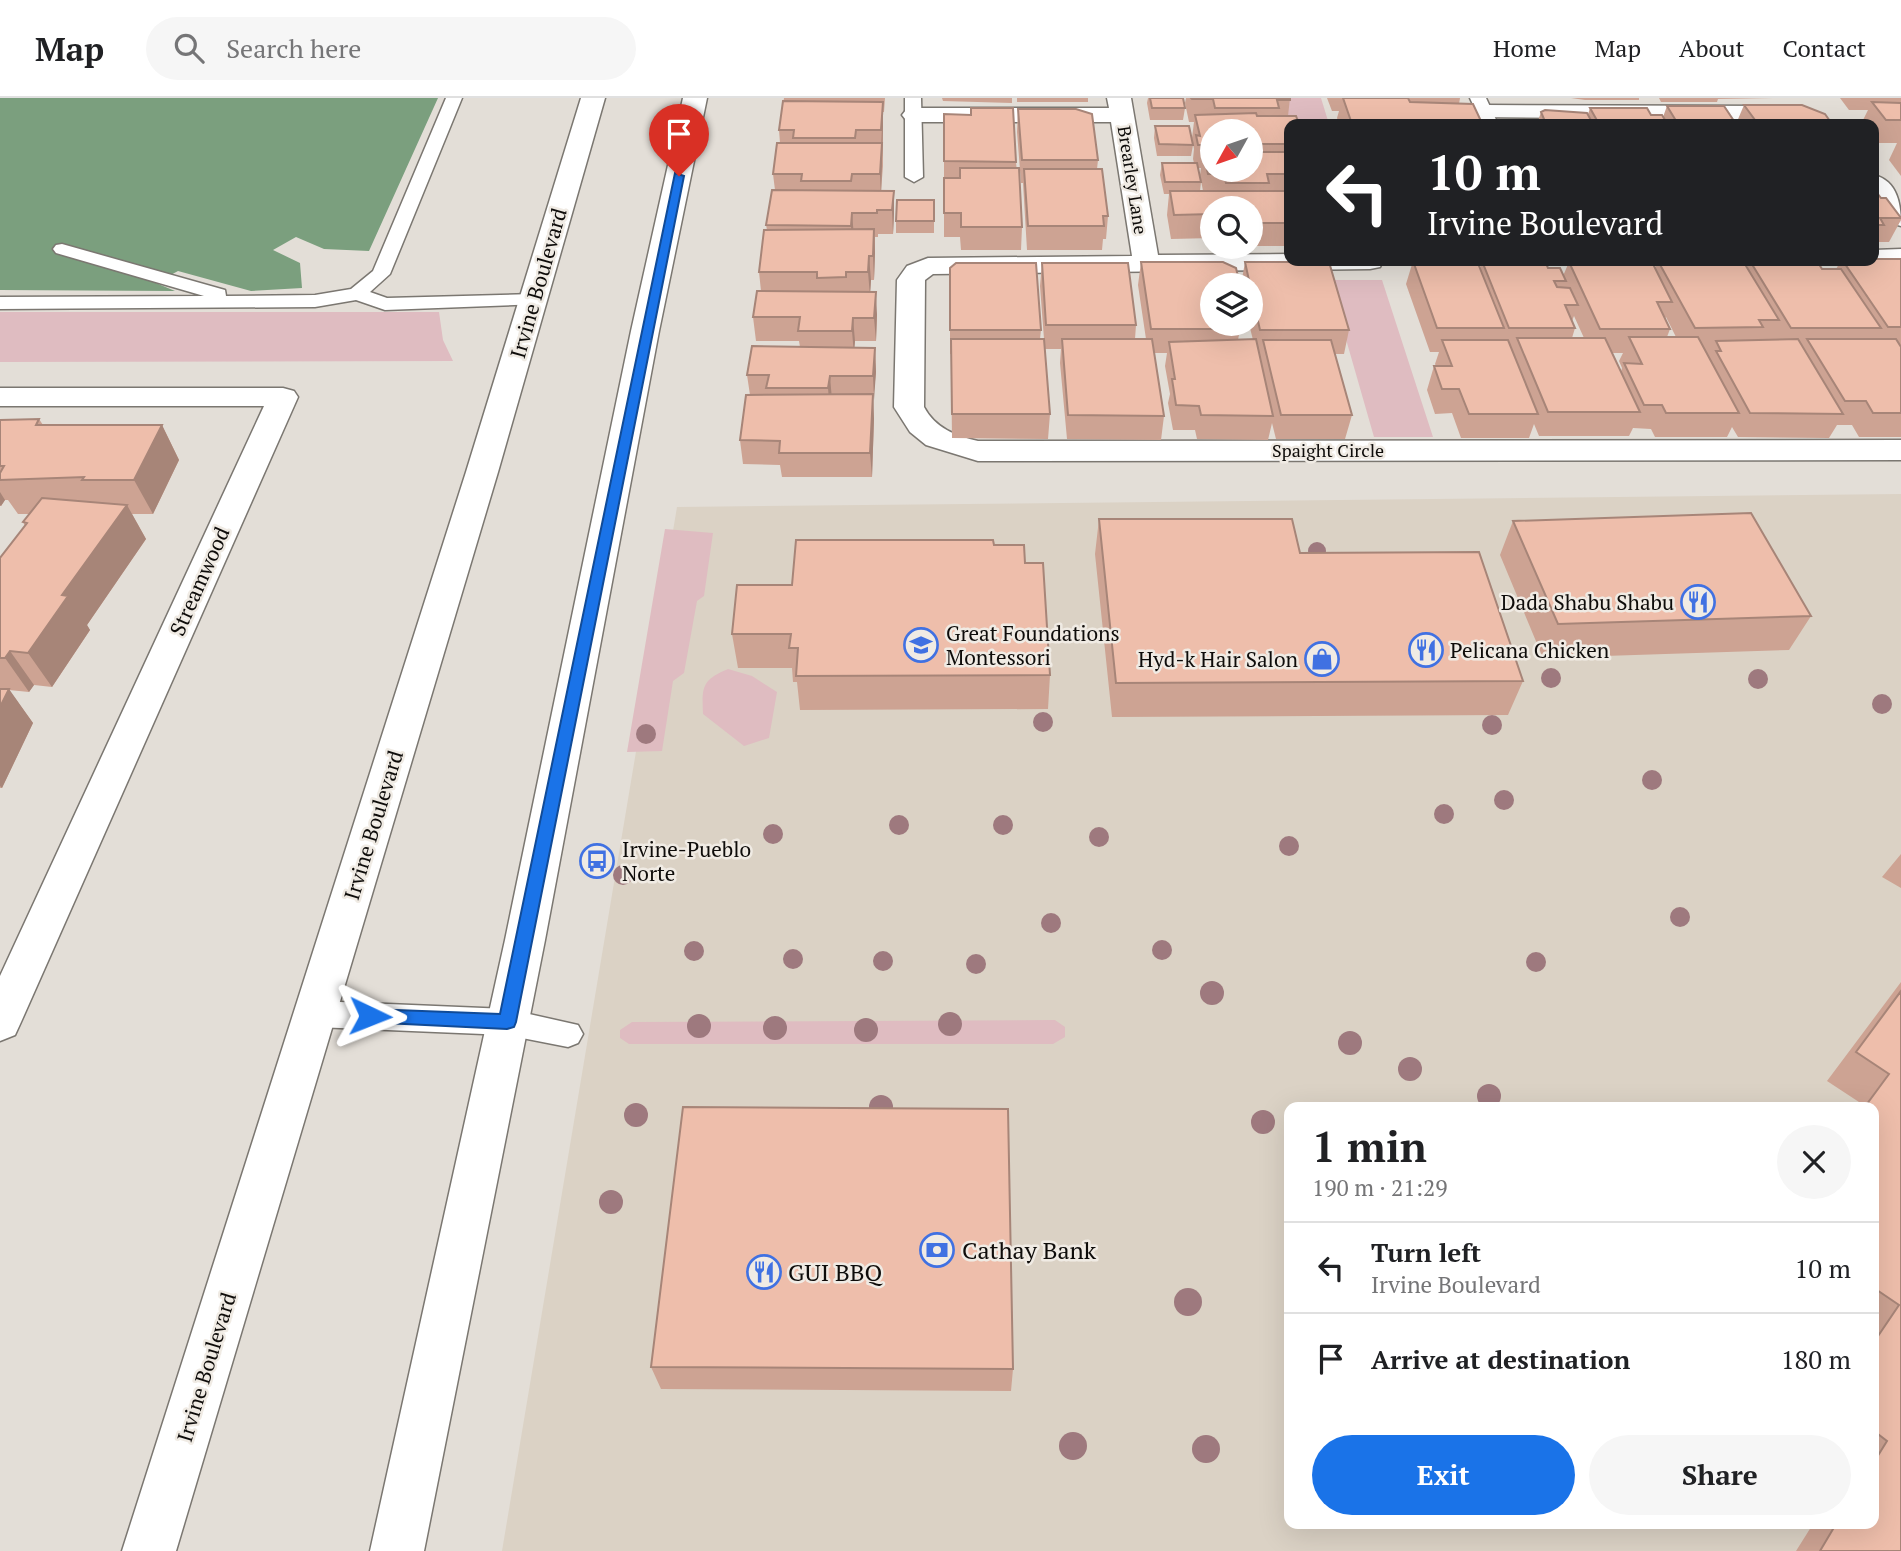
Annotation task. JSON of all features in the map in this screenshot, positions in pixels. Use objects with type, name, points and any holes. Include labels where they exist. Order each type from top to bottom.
[{"type":"street","name":"Irvine Boulevard","points":[[149,1551],[316,1014],[593,98]]},
{"type":"street","points":[[397,1551],[507,1022],[645,331],[695,98]]},
{"type":"street","points":[[1484,112],[1814,105]]},
{"type":"street","points":[[913,106],[1120,106]]},
{"type":"street","name":"Brearley Lane","points":[[1120,106],[1146,262]]},
{"type":"street","points":[[1879,189],[1901,218]]},
{"type":"street","points":[[1879,258],[1901,257]]},
{"type":"street","points":[[1146,262],[1284,261]]},
{"type":"street","name":"Spaight Circle","points":[[1146,262],[940,264],[917,272],[911,280],[909,407],[915,421],[926,432],[959,447],[978,451],[1901,450]]},
{"type":"street","name":"Streamwood","points":[[0,397],[283,397],[0,1022]]},
{"type":"lane","points":[[0,303],[314,301],[357,293],[381,274],[453,98]]},
{"type":"lane","points":[[913,106],[914,177]]},
{"type":"lane","points":[[62,249],[219,294],[216,302]]},
{"type":"lane","points":[[357,293],[385,304],[533,300]]},
{"type":"lane","points":[[316,1014],[507,1022],[568,1034]]},
{"type":"shaded area","points":[[0,98],[438,98],[369,251],[324,249],[296,237],[273,250],[300,263],[302,288],[251,291],[178,271],[156,283],[175,291],[0,290]]},
{"type":"shaded area","points":[[1282,98],[1321,98],[1327,119],[1288,119]]},
{"type":"shaded area","points":[[1329,280],[1382,280],[1433,437],[1374,437]]},
{"type":"shaded area","points":[[0,312],[439,312],[443,340],[453,361],[0,362]]},
{"type":"shaded area","points":[[1901,494],[1901,1551],[502,1551],[677,507]]},
{"type":"shaded area","points":[[665,529],[713,533],[704,596],[697,601],[684,673],[673,681],[662,751],[627,752]]},
{"type":"shaded area","points":[[728,669],[752,676],[777,692],[769,738],[744,746],[703,714],[705,686],[713,677]]},
{"type":"shaded area","points":[[1055,1020],[1065,1027],[1065,1037],[1053,1044],[629,1044],[620,1038],[620,1030],[632,1022]]},
{"type":"building","points":[[1150,98],[1183,98],[1185,108],[1152,108]]},
{"type":"building","points":[[1191,98],[1290,100],[1277,100],[1279,108],[1215,108],[1213,99]]},
{"type":"building","points":[[1343,98],[1408,98],[1410,102],[1473,104],[1480,119],[1350,119]]},
{"type":"building","points":[[783,101],[883,102],[881,130],[856,130],[855,138],[793,138],[794,130],[779,130]]},
{"type":"building","points":[[1872,102],[1901,103],[1901,120],[1886,120]]},
{"type":"building","points":[[1744,105],[1802,105],[1825,114],[1828,119],[1754,119]]},
{"type":"building","points":[[1667,106],[1724,106],[1733,119],[1675,119]]},
{"type":"building","points":[[971,108],[1013,108],[1016,162],[944,161],[944,114],[971,115]]},
{"type":"building","points":[[1590,108],[1647,108],[1651,115],[1662,115],[1664,119],[1596,119]]},
{"type":"building","points":[[1018,109],[1076,109],[1092,114],[1098,160],[1022,160]]},
{"type":"building","points":[[1541,112],[1587,113],[1590,119],[1544,119]]},
{"type":"building","points":[[1256,113],[1257,116],[1296,116],[1297,119],[1284,119],[1284,144],[1264,144],[1264,119],[1200,119],[1200,136],[1195,115]]},
{"type":"building","points":[[1155,126],[1189,126],[1193,145],[1159,144]]},
{"type":"building","points":[[777,143],[882,143],[880,174],[852,174],[851,181],[801,181],[802,174],[773,174]]},
{"type":"building","points":[[1264,152],[1284,152],[1284,174],[1267,174],[1269,183],[1226,183],[1264,182]]},
{"type":"building","points":[[1162,163],[1197,163],[1200,182],[1165,182]]},
{"type":"building","points":[[960,168],[1019,168],[1022,227],[961,227],[961,213],[944,213],[944,178],[960,178]]},
{"type":"building","points":[[1024,169],[1102,169],[1108,216],[1103,216],[1104,226],[1028,226]]},
{"type":"building","points":[[772,190],[894,191],[892,210],[852,213],[851,226],[766,225]]},
{"type":"building","points":[[1170,191],[1284,191],[1284,223],[1263,223],[1263,196],[1200,196],[1200,214],[1174,215]]},
{"type":"building","points":[[1879,195],[1886,198],[1901,218],[1880,218],[1884,225],[1879,225]]},
{"type":"building","points":[[897,200],[934,200],[934,221],[896,221]]},
{"type":"building","points":[[874,229],[873,256],[869,256],[868,272],[846,272],[846,277],[817,278],[817,272],[759,272],[764,230]]},
{"type":"building","points":[[1879,259],[1901,259],[1901,327],[1888,327],[1846,266],[1879,266]]},
{"type":"building","points":[[1141,262],[1223,262],[1236,268],[1237,273],[1200,273],[1200,329],[1151,329]]},
{"type":"building","points":[[1245,262],[1284,262],[1284,266],[1330,266],[1349,330],[1263,330],[1263,273],[1247,273]]},
{"type":"building","points":[[956,263],[1036,263],[1041,330],[950,330],[950,268]]},
{"type":"building","points":[[1042,263],[1128,263],[1136,325],[1046,325]]},
{"type":"building","points":[[1415,266],[1479,266],[1504,328],[1437,328]]},
{"type":"building","points":[[1484,266],[1560,268],[1566,281],[1554,281],[1557,287],[1570,288],[1578,305],[1565,305],[1575,328],[1509,328]]},
{"type":"building","points":[[1571,266],[1654,266],[1672,302],[1657,302],[1670,329],[1600,329]]},
{"type":"building","points":[[1661,266],[1746,266],[1779,320],[1759,320],[1763,327],[1695,328]]},
{"type":"building","points":[[1753,266],[1820,266],[1822,269],[1841,269],[1881,328],[1791,328]]},
{"type":"building","points":[[757,291],[876,292],[874,318],[853,318],[852,331],[798,331],[800,317],[753,317]]},
{"type":"building","points":[[1629,337],[1698,337],[1739,413],[1666,413],[1662,405],[1644,405],[1624,363],[1642,364]]},
{"type":"building","points":[[1517,338],[1605,338],[1640,412],[1548,412]]},
{"type":"building","points":[[951,339],[1044,339],[1050,414],[952,414]]},
{"type":"building","points":[[1062,339],[1152,339],[1164,416],[1068,415]]},
{"type":"building","points":[[1256,339],[1273,416],[1201,415],[1199,406],[1176,405],[1169,342]]},
{"type":"building","points":[[1798,339],[1843,414],[1750,413],[1716,351],[1721,351],[1716,341]]},
{"type":"building","points":[[1807,339],[1896,339],[1901,347],[1901,413],[1873,413],[1866,401],[1845,401]]},
{"type":"building","points":[[1263,340],[1331,340],[1352,415],[1281,415]]},
{"type":"building","points":[[1442,340],[1508,340],[1538,414],[1469,414],[1459,389],[1442,389],[1434,366],[1452,366]]},
{"type":"building","points":[[752,346],[875,348],[873,376],[830,376],[828,388],[766,388],[769,375],[747,375]]},
{"type":"building","points":[[873,394],[870,453],[779,453],[780,441],[740,440],[746,395]]},
{"type":"building","points":[[39,419],[36,425],[162,425],[134,480],[82,480],[84,477],[0,480],[4,466],[0,466],[0,420]]},
{"type":"building","points":[[42,498],[127,505],[62,595],[68,596],[28,653],[10,651],[5,658],[0,658],[0,558]]},
{"type":"building","points":[[1751,513],[1811,616],[1558,624],[1513,521]]},
{"type":"building","points":[[1099,519],[1292,519],[1300,553],[1479,552],[1523,681],[1116,683]]},
{"type":"building","points":[[796,540],[993,540],[994,545],[1024,545],[1025,563],[1043,563],[1050,675],[796,676],[798,648],[789,648],[791,634],[732,634],[737,585],[792,585]]},
{"type":"building","points":[[0,689],[9,689],[0,707]]},
{"type":"building","points":[[1901,991],[1901,1551],[1820,1551],[1833,1529],[1879,1529],[1879,1454],[1887,1441],[1879,1435],[1879,1335],[1899,1305],[1879,1291],[1879,1102],[1868,1102],[1889,1074],[1856,1052]]},
{"type":"building","points":[[683,1107],[1008,1109],[1013,1369],[651,1367]]},
{"type":"place","name":"Dada Shabu Shabu","points":[[1698,602]]},
{"type":"place","name":"Great Foundations Montessori","points":[[921,645]]},
{"type":"place","name":"Pelicana Chicken","points":[[1426,650]]},
{"type":"place","name":"Hyd-k Hair Salon","points":[[1322,659]]},
{"type":"place","name":"Irvine-Pueblo Norte","points":[[597,861]]},
{"type":"place","name":"Cathay Bank","points":[[937,1250]]},
{"type":"place","name":"GUI BBQ","points":[[764,1272]]},
{"type":"route","points":[[370,1016],[507,1022],[645,331],[679,176]]}]
